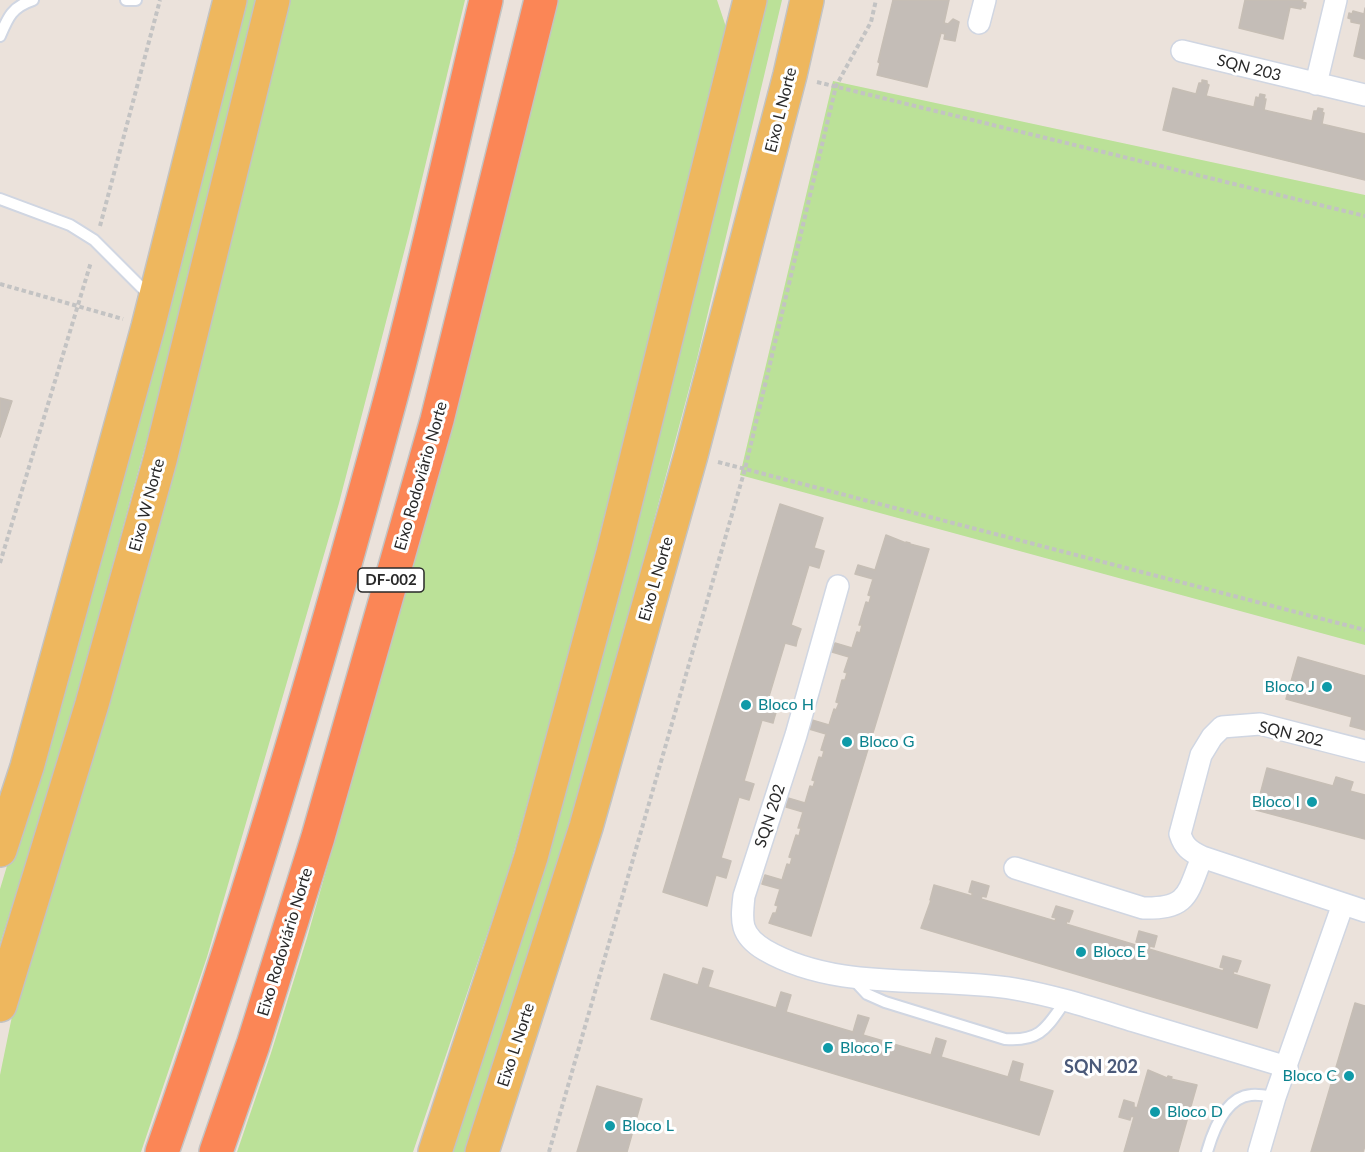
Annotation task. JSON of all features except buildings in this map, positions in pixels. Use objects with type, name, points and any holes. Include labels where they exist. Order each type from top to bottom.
[{"type":"highway","name":"DF-002","points":[[162,1152],[213,1006],[299,730],[390,400],[486,0]]},
{"type":"highway","name":"Eixo Rodoviário Norte","points":[[216,1152],[253,1045],[318,837],[430,442],[541,0]]},
{"type":"main road","points":[[0,850],[27,766],[151,314],[230,0]]},
{"type":"main road","name":"Eixo W Norte","points":[[0,1005],[92,704],[160,460],[273,0]]},
{"type":"main road","name":"Eixo L Norte","points":[[482,1152],[586,827],[691,455],[790,75],[807,0]]},
{"type":"main road","points":[[435,1152],[531,857],[613,553],[749,2]]},
{"type":"street","points":[[980,23],[986,0]]},
{"type":"street","points":[[1316,84],[1336,0]]},
{"type":"street","name":"SQN 203","points":[[1182,51],[1365,94]]},
{"type":"street","name":"SQN 202","points":[[838,586],[796,735],[744,896],[741,919],[747,934],[765,949],[801,965],[853,978],[1014,989],[1065,1000],[1287,1067]]},
{"type":"street","name":"SQN 202","points":[[1365,751],[1260,724],[1222,727],[1212,737],[1201,755],[1180,834],[1184,845],[1202,857],[1365,911]]},
{"type":"street","points":[[1015,868],[1143,908],[1165,909],[1178,903],[1189,890],[1202,857]]},
{"type":"street","points":[[1259,1152],[1275,1097],[1343,904]]},
{"type":"lane","points":[[0,36],[10,13],[23,3],[33,0]]},
{"type":"lane","points":[[126,0],[136,0]]},
{"type":"lane","points":[[0,201],[70,225],[96,242],[151,314]]},
{"type":"lane","name":"SQN 202","points":[[853,978],[867,994],[885,1002],[1014,1040],[1036,1036],[1044,1030],[1065,1000]]},
{"type":"lane","points":[[1207,1152],[1211,1137],[1222,1117],[1236,1100],[1251,1095],[1275,1097]]},
{"type":"path","points":[[0,563],[79,305],[160,0]]},
{"type":"path","points":[[549,1152],[744,469],[836,86],[871,22],[876,0]]},
{"type":"path","points":[[790,75],[1365,216]]},
{"type":"path","points":[[0,284],[79,305],[151,314]]},
{"type":"path","points":[[691,455],[1365,630]]},
{"type":"green space","points":[[240,0],[259,0],[168,363],[67,731],[0,944],[0,889],[72,651]]},
{"type":"green space","points":[[286,0],[465,0],[409,233],[339,503],[207,957],[141,1152],[0,1152],[0,1075],[21,972]]},
{"type":"green space","points":[[556,0],[717,0],[726,27],[629,438],[508,873],[413,1152],[237,1152],[307,938],[452,426]]},
{"type":"green space","points":[[764,0],[782,0],[697,359],[641,569],[543,915],[469,1152],[450,1152]]},
{"type":"green space","points":[[833,81],[1365,195],[1365,645],[740,475]]},
{"type":"place","name":"Bloco J","points":[[1327,687]]},
{"type":"place","name":"Bloco H","points":[[746,705]]},
{"type":"place","name":"Bloco G","points":[[847,742]]},
{"type":"place","name":"Bloco I","points":[[1312,802]]},
{"type":"place","name":"Bloco E","points":[[1081,952]]},
{"type":"place","name":"Bloco F","points":[[828,1048]]},
{"type":"place","name":"Bloco C","points":[[1349,1076]]},
{"type":"place","name":"Bloco D","points":[[1155,1112]]},
{"type":"place","name":"Bloco L","points":[[610,1126]]},
{"type":"district","name":"SQN 202","points":[[1101,1067]]}]
